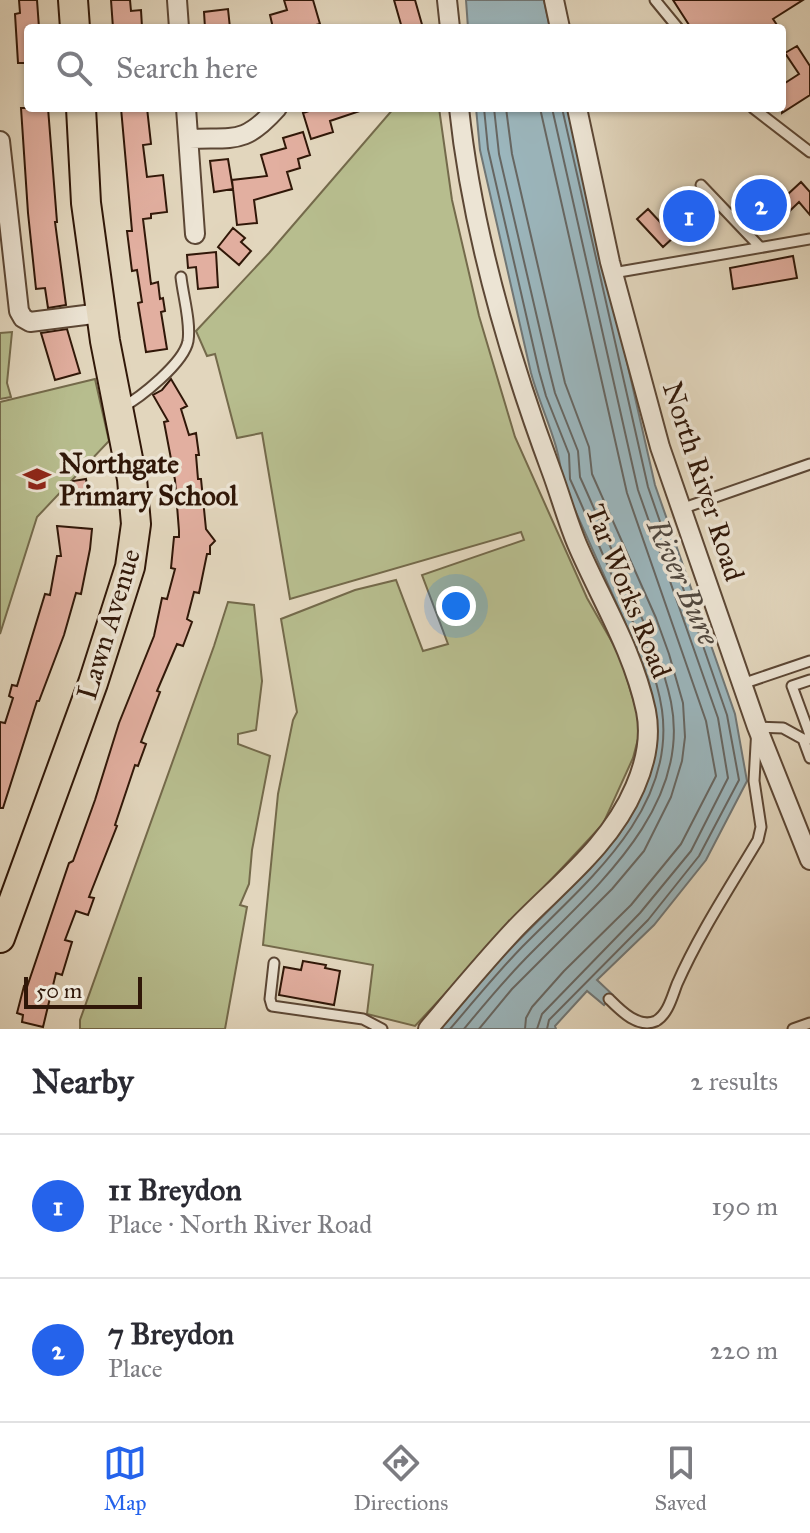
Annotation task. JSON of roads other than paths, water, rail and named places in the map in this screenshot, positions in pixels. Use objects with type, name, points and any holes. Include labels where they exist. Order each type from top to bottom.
[{"type":"main road","points":[[73,0],[75,24]]},
{"type":"main road","name":"Lawn Avenue","points":[[0,938],[93,683],[130,567],[136,524],[132,479],[101,313],[86,203],[81,112]]},
{"type":"street","points":[[177,0],[179,24]]},
{"type":"street","points":[[447,0],[450,24]]},
{"type":"street","points":[[557,1],[560,24]]},
{"type":"street","points":[[186,112],[200,221]]},
{"type":"street","points":[[189,139],[242,137],[259,128],[273,112]]},
{"type":"street","name":"Tar Works Road","points":[[428,1029],[515,929],[588,858],[613,826],[635,789],[647,755],[647,716],[638,680],[626,645],[577,543],[523,394],[499,316],[464,159],[459,112]]},
{"type":"street","name":"North River Road","points":[[578,112],[613,273],[660,447],[757,727],[808,851]]},
{"type":"street","points":[[0,141],[19,311],[23,318],[30,322],[101,313]]},
{"type":"lane","points":[[655,0],[675,24]]},
{"type":"lane","points":[[758,112],[810,152]]},
{"type":"lane","points":[[701,185],[760,247]]},
{"type":"lane","points":[[613,273],[810,239]]},
{"type":"lane","points":[[118,410],[138,399],[181,357],[188,341],[181,277]]},
{"type":"lane","points":[[681,509],[810,464]]},
{"type":"lane","points":[[742,684],[810,661]]},
{"type":"lane","points":[[810,680],[792,686],[808,738],[810,758]]},
{"type":"lane","points":[[609,999],[630,1018],[644,1023],[655,1021],[667,1009],[693,950],[758,840],[761,827],[754,781],[757,727],[783,728],[808,738]]},
{"type":"lane","points":[[274,963],[272,1006],[363,1019],[382,1029]]},
{"type":"lane","points":[[793,1029],[810,1023]]},
{"type":"water","points":[[466,0],[544,0],[549,24],[468,24]]},
{"type":"water","name":"River Bure","points":[[476,112],[570,112],[655,485],[735,714],[747,781],[706,860],[654,925],[597,980],[613,995],[604,1005],[587,991],[555,1026],[556,1029],[440,1029],[491,968],[590,869],[620,833],[638,797],[640,663],[562,481],[554,440],[531,373],[480,150]]},
{"type":"place","name":"7 Breydon","points":[[761,205]]},
{"type":"place","name":"11 Breydon","points":[[689,216]]},
{"type":"place","name":"Northgate Primary School","points":[[37,479]]}]
